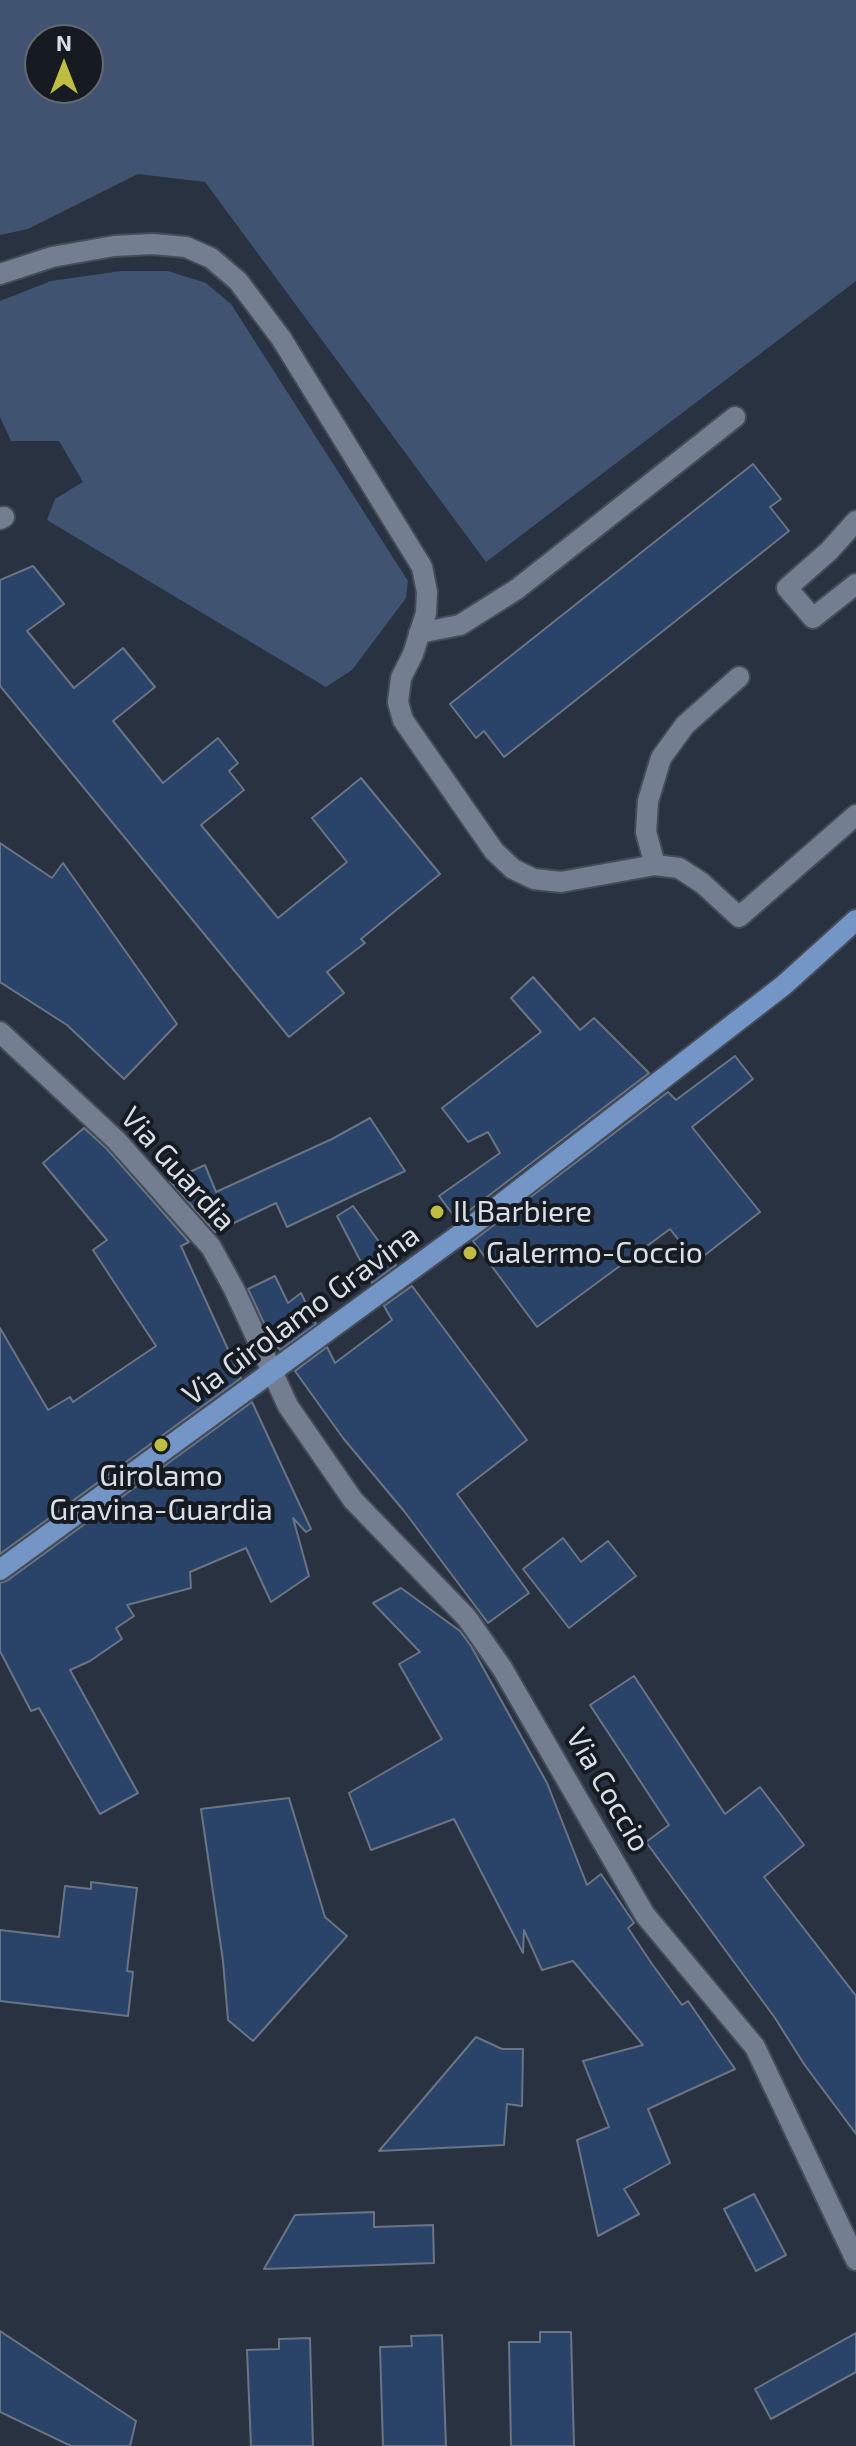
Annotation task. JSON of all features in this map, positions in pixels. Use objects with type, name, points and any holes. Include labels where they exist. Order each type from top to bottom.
[{"type":"main road","name":"Via Girolamo Gravina","points":[[0,1570],[492,1211],[772,995],[856,920]]},
{"type":"street","points":[[0,274],[52,257],[114,246],[153,244],[186,247],[211,258],[238,281],[281,338],[422,567],[427,592],[426,613],[413,654],[401,678],[398,702],[403,720],[494,851],[513,869],[534,879],[561,882],[655,865],[679,868],[702,883],[739,917],[856,815]]},
{"type":"street","points":[[419,633],[460,625],[517,589],[735,417]]},
{"type":"street","points":[[856,521],[829,551],[787,588],[813,618],[856,584]]},
{"type":"street","points":[[655,865],[646,832],[648,801],[661,758],[685,725],[739,677]]},
{"type":"street","name":"Via Guardia","points":[[0,1032],[116,1140],[211,1247],[273,1373]]},
{"type":"street","name":"Via Coccio","points":[[273,1373],[288,1406],[353,1500],[467,1618],[502,1668],[645,1915],[755,2047],[856,2260]]},
{"type":"shaded area","points":[[0,0],[856,0],[856,281],[486,562],[205,182],[138,174],[28,229],[0,235]]},
{"type":"shaded area","points":[[121,271],[168,271],[206,283],[231,304],[408,581],[406,598],[352,670],[326,687],[47,520],[55,499],[83,482],[59,441],[11,441],[0,417],[0,301],[51,281]]},
{"type":"building","points":[[753,464],[781,499],[770,507],[789,531],[504,757],[484,731],[476,738],[450,704]]},
{"type":"building","points":[[33,566],[64,604],[27,631],[74,688],[123,648],[155,687],[113,721],[163,783],[218,738],[238,763],[229,771],[244,790],[201,825],[278,918],[347,862],[312,818],[361,778],[440,874],[361,939],[365,943],[327,972],[344,993],[289,1037],[0,686],[0,580]]},
{"type":"building","points":[[0,843],[52,878],[63,863],[177,1024],[124,1079],[67,1025],[0,982]]},
{"type":"building","points":[[533,977],[580,1030],[594,1018],[649,1073],[457,1220],[439,1196],[500,1153],[488,1132],[468,1142],[442,1108],[541,1032],[511,998]]},
{"type":"building","points":[[735,1056],[753,1079],[692,1127],[760,1212],[696,1262],[670,1229],[537,1327],[473,1241],[668,1092],[676,1100]]},
{"type":"building","points":[[370,1118],[405,1171],[287,1227],[276,1203],[215,1232],[170,1181],[205,1165],[216,1192],[332,1139]]},
{"type":"building","points":[[84,1128],[107,1149],[189,1242],[181,1246],[241,1378],[0,1554],[0,1328],[48,1410],[70,1397],[73,1402],[156,1346],[93,1250],[107,1240],[43,1163]]},
{"type":"building","points":[[353,1206],[396,1265],[372,1283],[337,1216]]},
{"type":"building","points":[[275,1276],[288,1303],[301,1293],[316,1324],[280,1350],[248,1289]]},
{"type":"building","points":[[412,1286],[527,1440],[457,1494],[529,1593],[488,1623],[404,1511],[343,1438],[295,1371],[327,1347],[335,1363],[392,1320],[384,1306]]},
{"type":"building","points":[[252,1402],[311,1529],[306,1532],[293,1518],[309,1576],[271,1602],[246,1548],[190,1572],[191,1588],[127,1605],[134,1616],[116,1628],[122,1639],[90,1661],[70,1670],[138,1793],[100,1814],[39,1708],[31,1711],[0,1651],[0,1583]]},
{"type":"building","points":[[563,1538],[581,1562],[608,1541],[636,1576],[569,1628],[523,1569]]},
{"type":"building","points":[[401,1588],[460,1631],[471,1646],[547,1783],[587,1885],[601,1874],[634,1923],[628,1928],[652,1964],[682,2005],[688,2001],[735,2069],[648,2109],[670,2163],[624,2189],[639,2214],[598,2236],[577,2140],[609,2127],[583,2061],[643,2045],[573,1961],[542,1970],[524,1930],[523,1953],[454,1819],[371,1850],[349,1793],[442,1739],[399,1664],[420,1652],[373,1603]]},
{"type":"building","points":[[634,1676],[725,1814],[760,1787],[804,1845],[764,1877],[856,1996],[856,2134],[646,1842],[669,1825],[590,1705]]},
{"type":"building","points":[[289,1798],[325,1917],[347,1936],[253,2041],[228,2020],[223,1961],[201,1809]]},
{"type":"building","points":[[91,1882],[137,1888],[127,1971],[133,1972],[128,2016],[0,2001],[0,1930],[59,1937],[65,1886],[91,1889]]},
{"type":"building","points":[[476,2037],[502,2049],[523,2049],[522,2106],[507,2104],[504,2145],[379,2151]]},
{"type":"building","points":[[754,2194],[786,2255],[756,2271],[724,2209]]},
{"type":"building","points":[[374,2212],[374,2227],[433,2225],[434,2263],[264,2269],[295,2215]]},
{"type":"building","points":[[0,2331],[136,2421],[130,2446],[71,2446],[0,2412]]},
{"type":"building","points":[[540,2332],[571,2332],[574,2446],[511,2446],[509,2342],[540,2342]]},
{"type":"building","points":[[856,2333],[856,2372],[771,2419],[755,2389]]},
{"type":"building","points":[[442,2335],[446,2446],[383,2446],[380,2347],[412,2346],[411,2336]]},
{"type":"building","points":[[310,2338],[313,2446],[251,2446],[247,2350],[279,2349],[279,2339]]},
{"type":"place","name":"Il Barbiere","points":[[437,1212]]},
{"type":"place","name":"Galermo-Coccio","points":[[470,1253]]},
{"type":"place","name":"Girolamo Gravina-Guardia","points":[[161,1445]]}]
